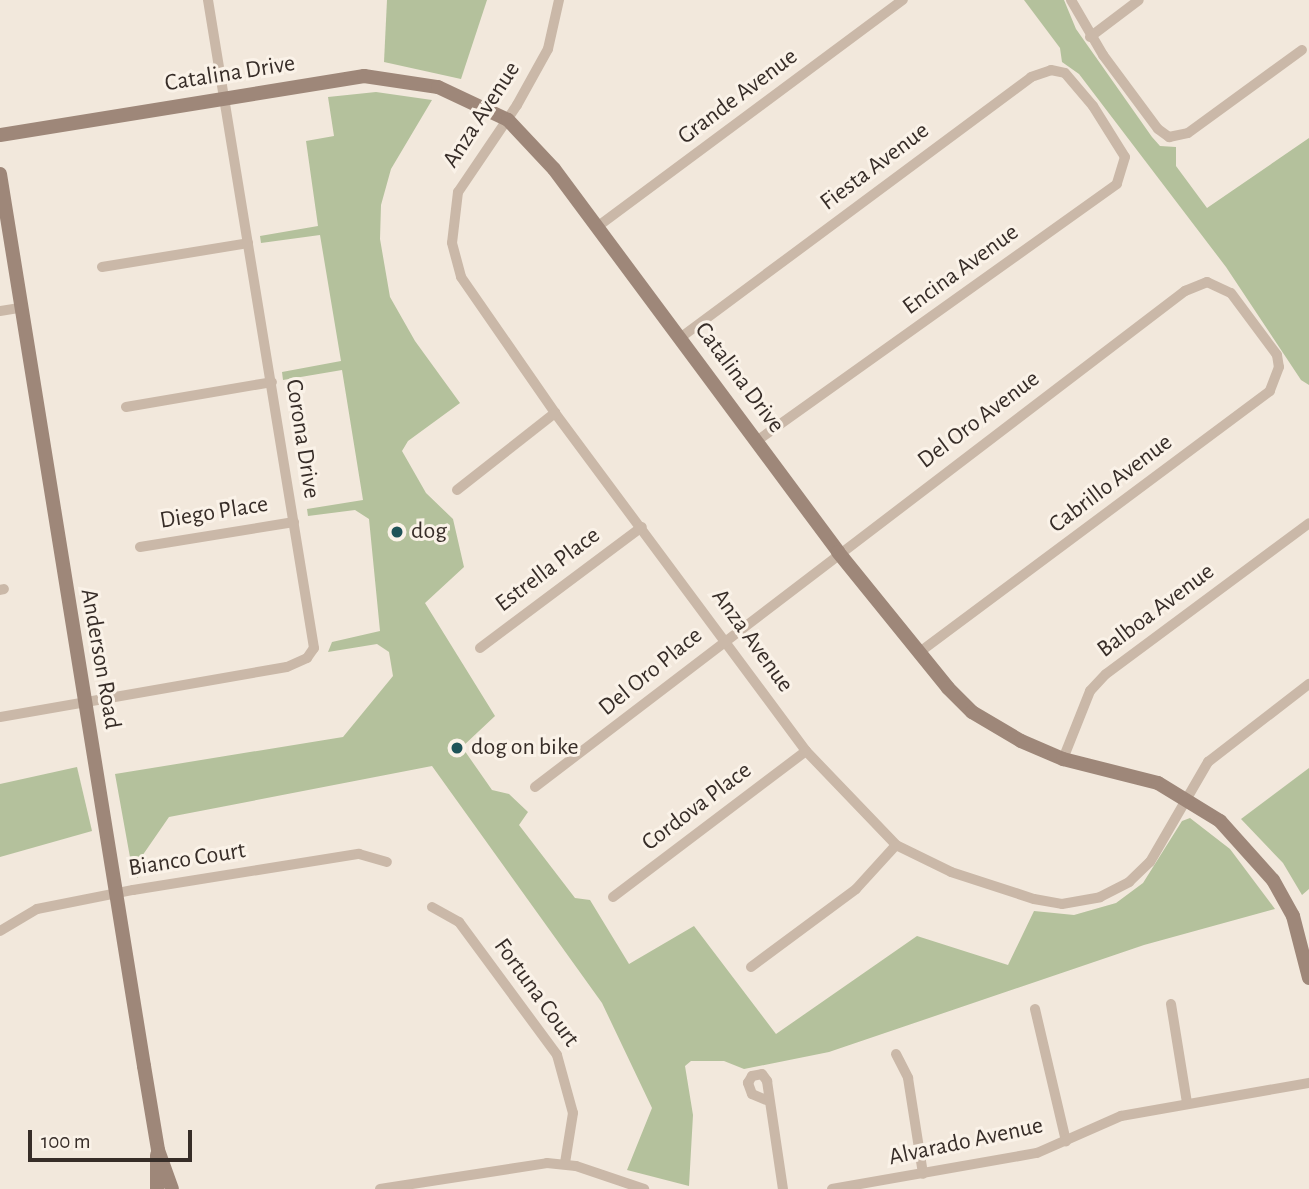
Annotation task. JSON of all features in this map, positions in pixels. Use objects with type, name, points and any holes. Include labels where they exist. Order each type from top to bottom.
[{"type":"street","name":"Corona Drive","points":[[0,717],[83,699],[287,667],[307,658],[314,635],[208,0]]},
{"type":"street","name":"Anza Avenue","points":[[559,0],[548,49],[508,120],[458,192],[452,243],[461,277],[555,413],[806,751],[896,845],[951,873],[1062,904],[1101,897],[1129,882],[1150,862],[1186,797],[1217,753],[1309,684]]},
{"type":"street","name":"Grande Avenue","points":[[597,227],[903,0]]},
{"type":"street","points":[[1071,0],[1090,37],[1158,129],[1174,137],[1188,133],[1303,50]]},
{"type":"street","points":[[1090,37],[1139,0]]},
{"type":"street","name":"Fiesta Avenue","points":[[680,338],[1031,77],[1051,70],[1065,72],[1093,106]]},
{"type":"street","name":"Catalina Drive","points":[[0,135],[345,78],[390,77],[438,87],[508,120],[539,151],[838,552],[918,653],[972,712],[1063,759],[1119,770],[1186,797],[1244,843],[1273,880],[1293,916],[1309,978]]},
{"type":"street","name":"Encina Avenue","points":[[757,441],[1117,184],[1125,157],[1093,106]]},
{"type":"street","name":"Anderson Road","points":[[0,174],[158,1150],[172,1189]]},
{"type":"street","points":[[102,267],[248,243]]},
{"type":"street","name":"Del Oro Avenue","points":[[725,640],[838,552],[1196,285],[1221,285],[1255,327]]},
{"type":"street","points":[[0,311],[20,308]]},
{"type":"street","name":"Cabrillo Avenue","points":[[918,653],[1270,391],[1279,367],[1277,355],[1255,327]]},
{"type":"street","points":[[126,407],[272,382]]},
{"type":"street","points":[[457,490],[555,413]]},
{"type":"street","name":"Diego Place","points":[[140,547],[294,522]]},
{"type":"street","name":"Balboa Avenue","points":[[1063,759],[1090,691],[1106,674],[1309,523]]},
{"type":"street","name":"Estrella Place","points":[[480,648],[642,527]]},
{"type":"street","name":"Del Oro Place","points":[[535,787],[725,640]]},
{"type":"street","name":"Cordova Place","points":[[613,897],[806,751]]},
{"type":"street","points":[[751,967],[856,890],[896,845]]},
{"type":"street","name":"Bianco Court","points":[[0,931],[37,909],[116,893],[359,854],[387,862]]},
{"type":"street","name":"Fortuna Court","points":[[432,907],[459,922],[557,1055],[568,1081],[573,1113],[565,1163]]},
{"type":"street","points":[[1171,1004],[1187,1103]]},
{"type":"street","points":[[1035,1009],[1066,1140]]},
{"type":"street","points":[[897,1054],[908,1079],[923,1174]]},
{"type":"street","name":"Alvarado Avenue","points":[[832,1189],[1037,1153],[1121,1116],[1309,1083]]},
{"type":"street","points":[[766,1100],[783,1189]]},
{"type":"street","name":"Anderson Road","points":[[157,1189],[158,1150]]},
{"type":"street","points":[[380,1189],[528,1164],[565,1163],[644,1189]]},
{"type":"green space","points":[[387,0],[487,0],[461,79],[384,62]]},
{"type":"green space","points":[[1024,0],[1064,0],[1076,29],[1152,137],[1160,146],[1176,147],[1176,166],[1207,208],[1309,138],[1309,385],[1301,380],[1226,267],[1079,74],[1062,62],[1060,48]]},
{"type":"green space","points":[[376,92],[432,100],[391,169],[381,205],[380,239],[390,297],[415,341],[460,403],[408,441],[402,451],[426,493],[453,519],[464,567],[425,603],[495,716],[462,747],[492,790],[509,794],[528,812],[519,825],[575,898],[590,900],[629,964],[694,926],[776,1034],[917,936],[1008,965],[1034,911],[1074,915],[1116,903],[1143,883],[1182,821],[1190,818],[1230,849],[1275,909],[1144,945],[829,1052],[744,1069],[724,1061],[691,1061],[685,1066],[693,1115],[689,1186],[627,1170],[652,1108],[602,1003],[432,766],[169,817],[140,859],[138,878],[133,874],[115,774],[343,737],[393,676],[389,652],[377,644],[328,652],[332,642],[380,631],[369,519],[355,510],[308,516],[307,509],[363,500],[342,370],[283,380],[282,372],[341,361],[320,235],[261,243],[260,236],[318,226],[306,141],[334,136],[328,97]]},
{"type":"green space","points":[[77,767],[92,831],[0,857],[0,784]]},
{"type":"green space","points":[[1309,768],[1309,889],[1302,895],[1283,863],[1241,819]]},
{"type":"place","name":"dog","points":[[397,532]]},
{"type":"place","name":"dog on bike","points":[[457,748]]}]
